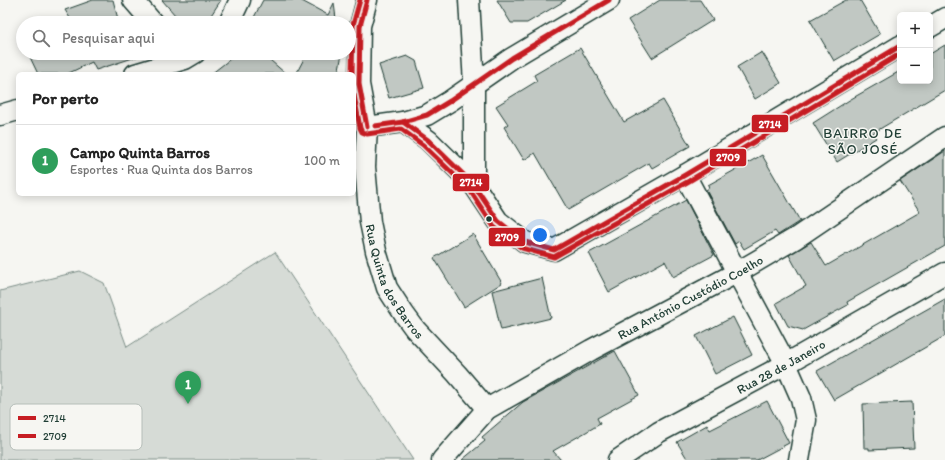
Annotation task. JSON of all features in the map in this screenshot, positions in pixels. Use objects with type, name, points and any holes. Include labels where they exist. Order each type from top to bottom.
[{"type":"street","points":[[133,0],[147,16]]},
{"type":"street","points":[[232,16],[240,0]]},
{"type":"street","name":"Rua Quinta dos Barros","points":[[367,0],[360,26],[359,84],[367,127],[365,167],[370,222],[376,251],[387,288],[415,329],[487,409]]},
{"type":"street","points":[[469,0],[474,84],[474,185]]},
{"type":"street","points":[[367,127],[403,122],[427,115],[512,58],[609,0]]},
{"type":"street","points":[[933,25],[945,18]]},
{"type":"street","points":[[403,122],[428,140],[474,185],[498,221],[525,242],[554,250],[685,175],[897,48]]},
{"type":"street","points":[[140,72],[173,60]]},
{"type":"street","points":[[0,115],[16,111]]},
{"type":"street","name":"Rua António Custódio Coelho","points":[[442,460],[487,409],[591,350],[738,272],[796,238],[945,138]]},
{"type":"street","points":[[685,175],[786,364],[801,398],[806,420],[799,460]]},
{"type":"street","name":"Rua 28 de Janeiro","points":[[618,460],[659,432],[786,364],[945,273]]},
{"type":"shaded area","points":[[275,252],[413,460],[0,460],[0,291],[80,271],[104,283],[127,347]]},
{"type":"building","points":[[93,0],[113,0],[117,16],[69,16],[65,10]]},
{"type":"building","points":[[162,0],[221,0],[211,16],[176,16]]},
{"type":"building","points":[[263,0],[300,0],[328,15],[334,3],[336,16],[255,16]]},
{"type":"building","points":[[497,0],[566,0],[527,23],[511,23]]},
{"type":"building","points":[[660,0],[700,0],[713,20],[652,58],[628,20]]},
{"type":"building","points":[[846,0],[860,0],[880,34],[834,61],[810,20]]},
{"type":"building","points":[[945,45],[945,90],[873,133],[876,138],[837,162],[813,123],[897,73],[897,84],[933,84],[933,52]]},
{"type":"building","points":[[580,48],[624,122],[663,100],[690,146],[652,168],[649,163],[568,210],[535,153],[524,160],[504,127],[508,124],[496,106],[537,81],[534,75]]},
{"type":"building","points":[[762,52],[781,83],[755,99],[737,67]]},
{"type":"building","points":[[407,56],[416,61],[424,88],[389,98],[379,65]]},
{"type":"building","points":[[31,60],[127,60],[96,70],[92,62],[71,72],[37,72]]},
{"type":"building","points":[[229,60],[270,60],[284,72],[214,72]]},
{"type":"building","points":[[303,60],[341,60],[338,72],[297,72]]},
{"type":"building","points":[[945,151],[945,246],[847,302],[848,305],[803,330],[788,326],[776,303],[806,286],[789,255],[811,242],[826,266],[920,212],[900,181]]},
{"type":"building","points":[[762,155],[800,221],[778,235],[775,231],[744,249],[739,241],[735,244],[706,190],[709,188],[708,185]]},
{"type":"building","points":[[686,200],[714,255],[673,277],[665,261],[609,292],[589,253]]},
{"type":"building","points":[[473,234],[502,283],[464,307],[434,258]]},
{"type":"building","points":[[542,278],[551,318],[501,330],[492,291]]},
{"type":"building","points":[[945,299],[945,336],[834,400],[817,371]]},
{"type":"building","points":[[733,317],[752,355],[715,374],[696,336]]},
{"type":"building","points":[[615,351],[639,395],[597,418],[600,424],[553,451],[561,460],[462,460],[485,441],[482,437],[523,402]]},
{"type":"building","points":[[767,401],[789,443],[757,460],[688,460],[677,442],[707,425],[710,430]]},
{"type":"building","points":[[912,402],[914,448],[869,450],[869,448],[864,448],[863,404]]},
{"type":"transit line","name":"2709","points":[[356,16],[360,0]]},
{"type":"transit line","name":"2714","points":[[367,0],[360,26],[359,84],[367,127]]},
{"type":"transit line","name":"2714","points":[[375,126],[403,122],[427,115],[512,58],[609,0]]},
{"type":"transit line","name":"2714","points":[[403,122],[428,140],[474,185],[498,221],[525,242],[554,250],[685,175],[897,48]]},
{"type":"transit line","name":"2709","points":[[356,106],[362,132],[367,134],[401,129],[423,145],[469,189],[494,227],[522,248],[554,257],[689,181],[897,56]]},
{"type":"transit line","name":"2709","points":[[352,60],[352,72]]},
{"type":"place","name":"Campo Quinta Barros","points":[[188,404]]},
{"type":"district","name":"BAIRRO DE SÃO JOSÉ","points":[[863,142]]}]
